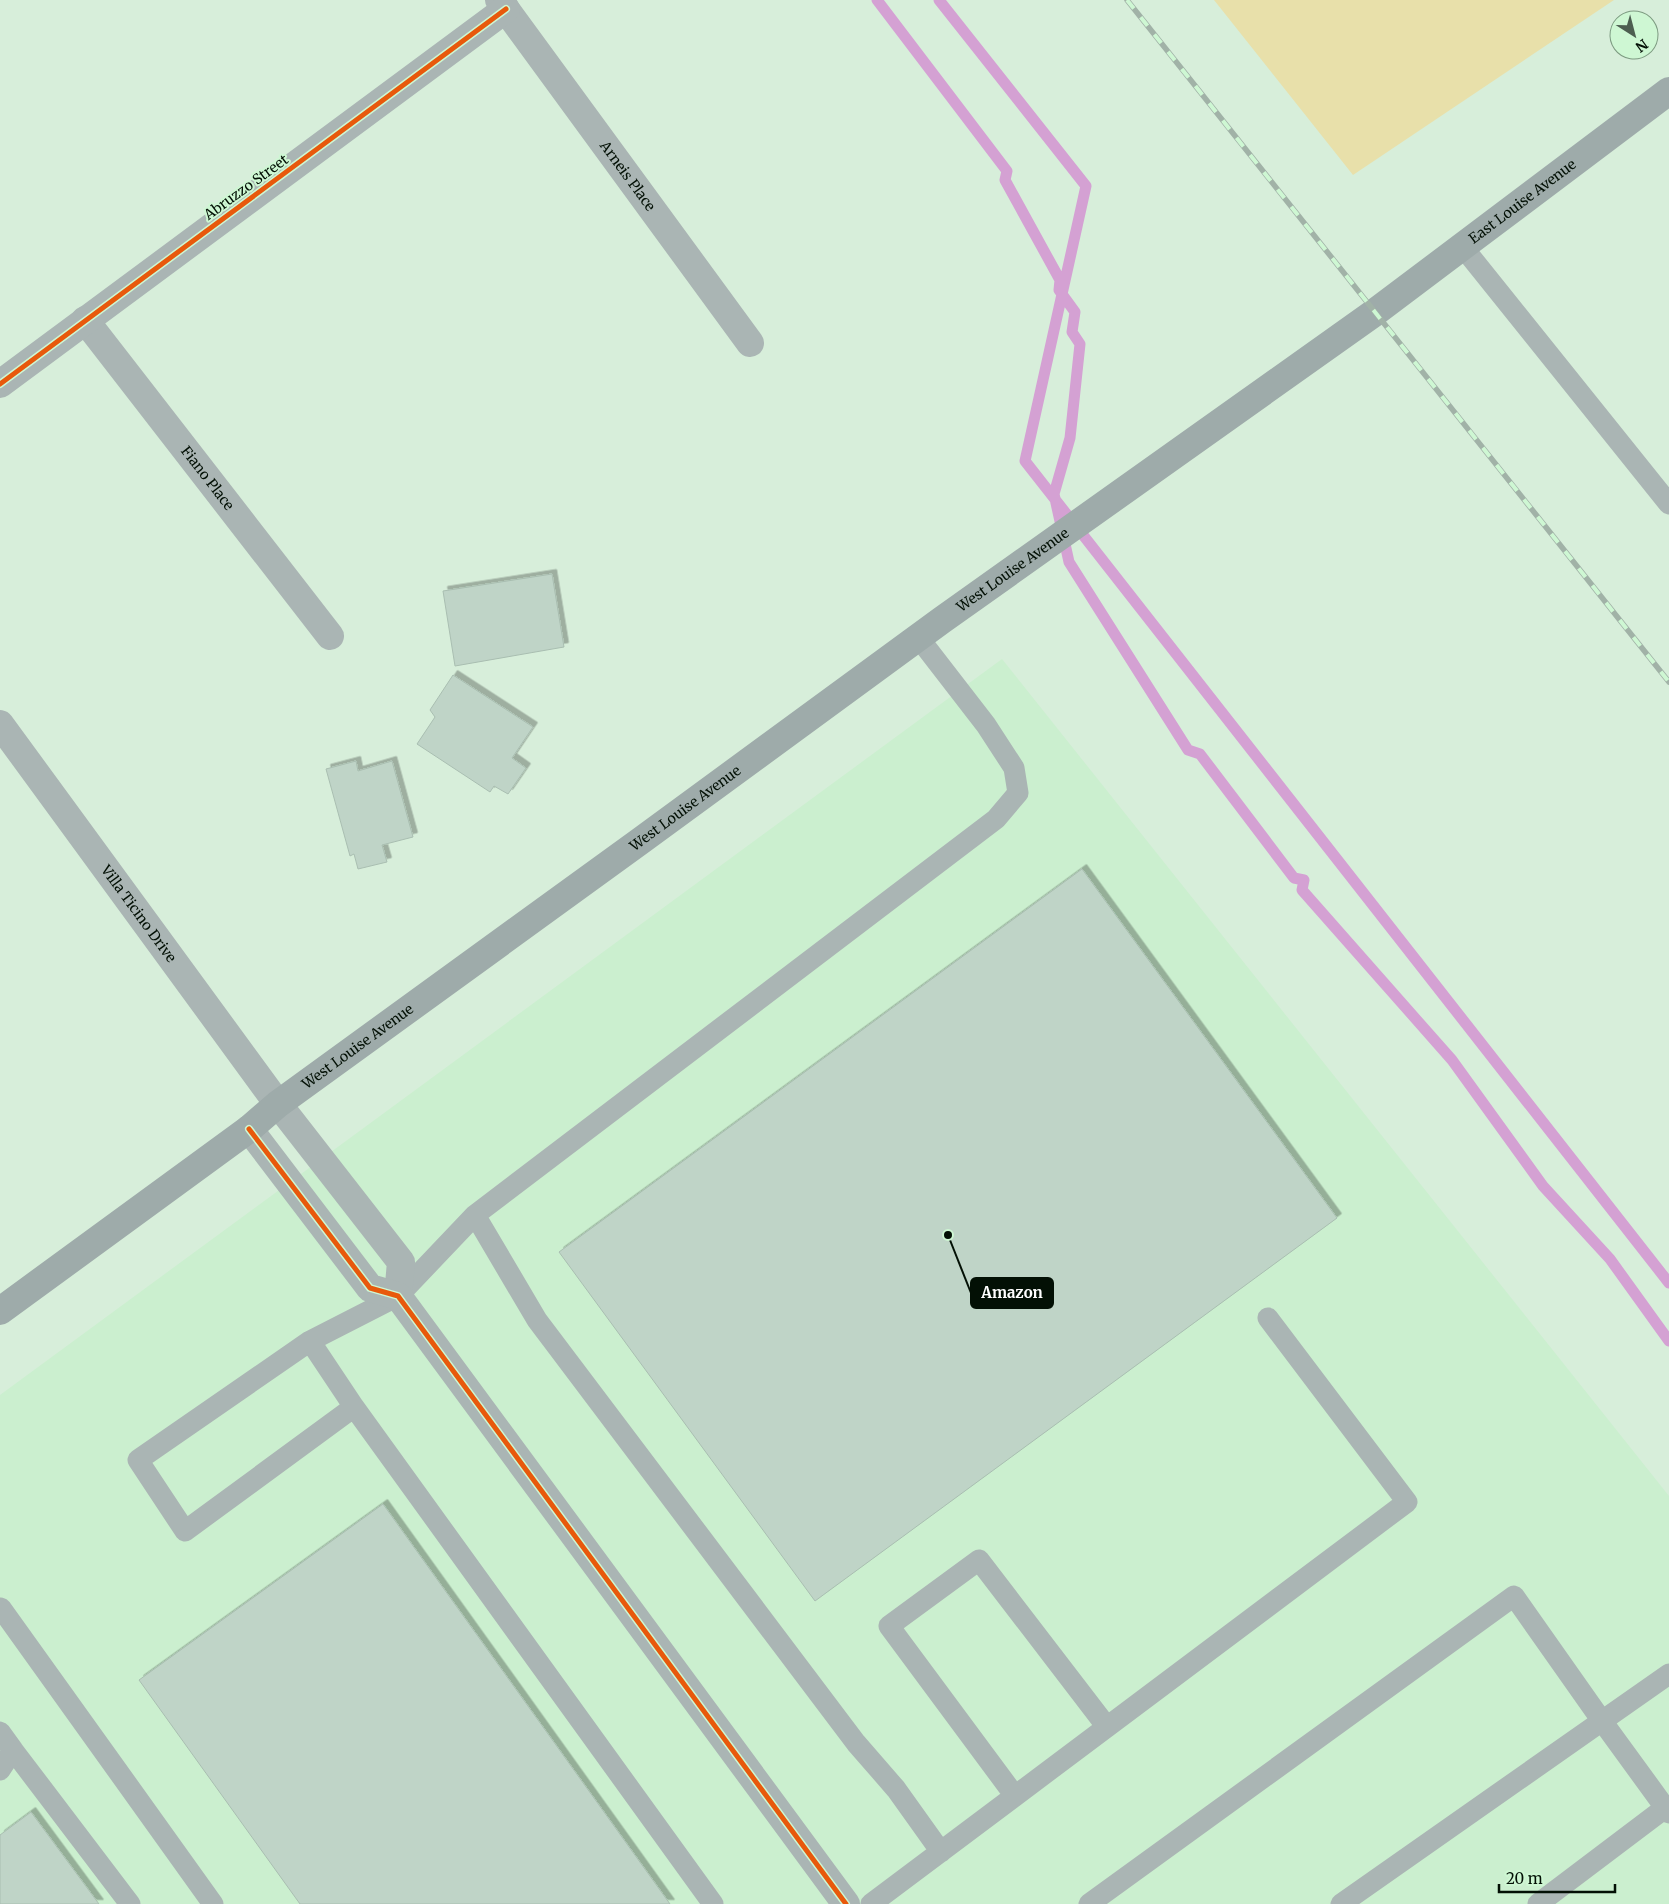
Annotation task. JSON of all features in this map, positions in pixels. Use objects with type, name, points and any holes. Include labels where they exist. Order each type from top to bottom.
[{"type":"main road","name":"East Louise Avenue","points":[[1374,313],[1669,91]]},
{"type":"main road","name":"West Louise Avenue","points":[[0,1311],[249,1129],[278,1104],[918,637],[1374,313]]},
{"type":"street","name":"Abruzzo Street","points":[[0,384],[502,4]]},
{"type":"street","name":"Arneis Place","points":[[502,4],[750,343]]},
{"type":"street","name":"Fiano Place","points":[[85,320],[330,636]]},
{"type":"street","name":"Villa Ticino Drive","points":[[0,724],[278,1104],[401,1262],[398,1296]]},
{"type":"street","points":[[249,1129],[370,1288],[398,1296],[846,1904]]},
{"type":"lane","points":[[1462,246],[1669,504]]},
{"type":"lane","points":[[354,1407],[185,1531],[138,1460],[310,1341],[398,1296],[475,1215],[996,818],[1018,793],[1014,768],[986,725],[918,637]]},
{"type":"lane","points":[[475,1215],[537,1320],[856,1743],[896,1789],[941,1852]]},
{"type":"lane","points":[[871,1904],[1407,1502],[1268,1318]]},
{"type":"lane","points":[[310,1341],[354,1407],[713,1904]]},
{"type":"lane","points":[[1015,1796],[889,1626],[978,1560],[1107,1727]]},
{"type":"lane","points":[[1089,1904],[1514,1596],[1667,1810],[1538,1904]]},
{"type":"lane","points":[[1,1608],[214,1904]]},
{"type":"lane","points":[[1341,1904],[1669,1674]]},
{"type":"lane","points":[[0,1732],[130,1904]]},
{"type":"lane","points":[[0,1770],[13,1750]]},
{"type":"shaded area","points":[[1214,0],[1614,0],[1353,175]]},
{"type":"shaded area","points":[[1002,659],[1669,1496],[1669,1904],[0,1904],[0,1395]]},
{"type":"building","points":[[552,574],[564,647],[455,666],[443,591]]},
{"type":"building","points":[[453,675],[533,727],[512,758],[526,768],[508,794],[494,786],[490,792],[417,744],[435,717],[430,710]]},
{"type":"building","points":[[356,761],[358,771],[392,761],[413,837],[382,845],[387,862],[358,869],[354,854],[350,856],[326,769]]},
{"type":"building","points":[[1082,869],[1337,1218],[815,1601],[559,1252]]},
{"type":"building","points":[[383,1504],[670,1904],[300,1904],[139,1680]]},
{"type":"building","points":[[31,1812],[99,1904],[0,1904],[0,1835]]},
{"type":"waterway","points":[[877,0],[1007,171],[1005,180],[1060,280],[1059,290],[1075,312],[1072,332],[1080,344],[1070,438],[1054,494],[1069,562],[1188,750],[1200,754],[1294,878],[1304,880],[1302,890],[1452,1060],[1543,1186],[1610,1259],[1669,1341]]},
{"type":"waterway","points":[[939,0],[1086,186],[1025,461],[1669,1283]]},
{"type":"railway","points":[[1127,0],[1669,682]]},
{"type":"cycle path","points":[[0,384],[506,9]]},
{"type":"cycle path","points":[[249,1129],[370,1288],[398,1296],[846,1904]]},
{"type":"place","name":"Amazon","points":[[948,1235]]}]
